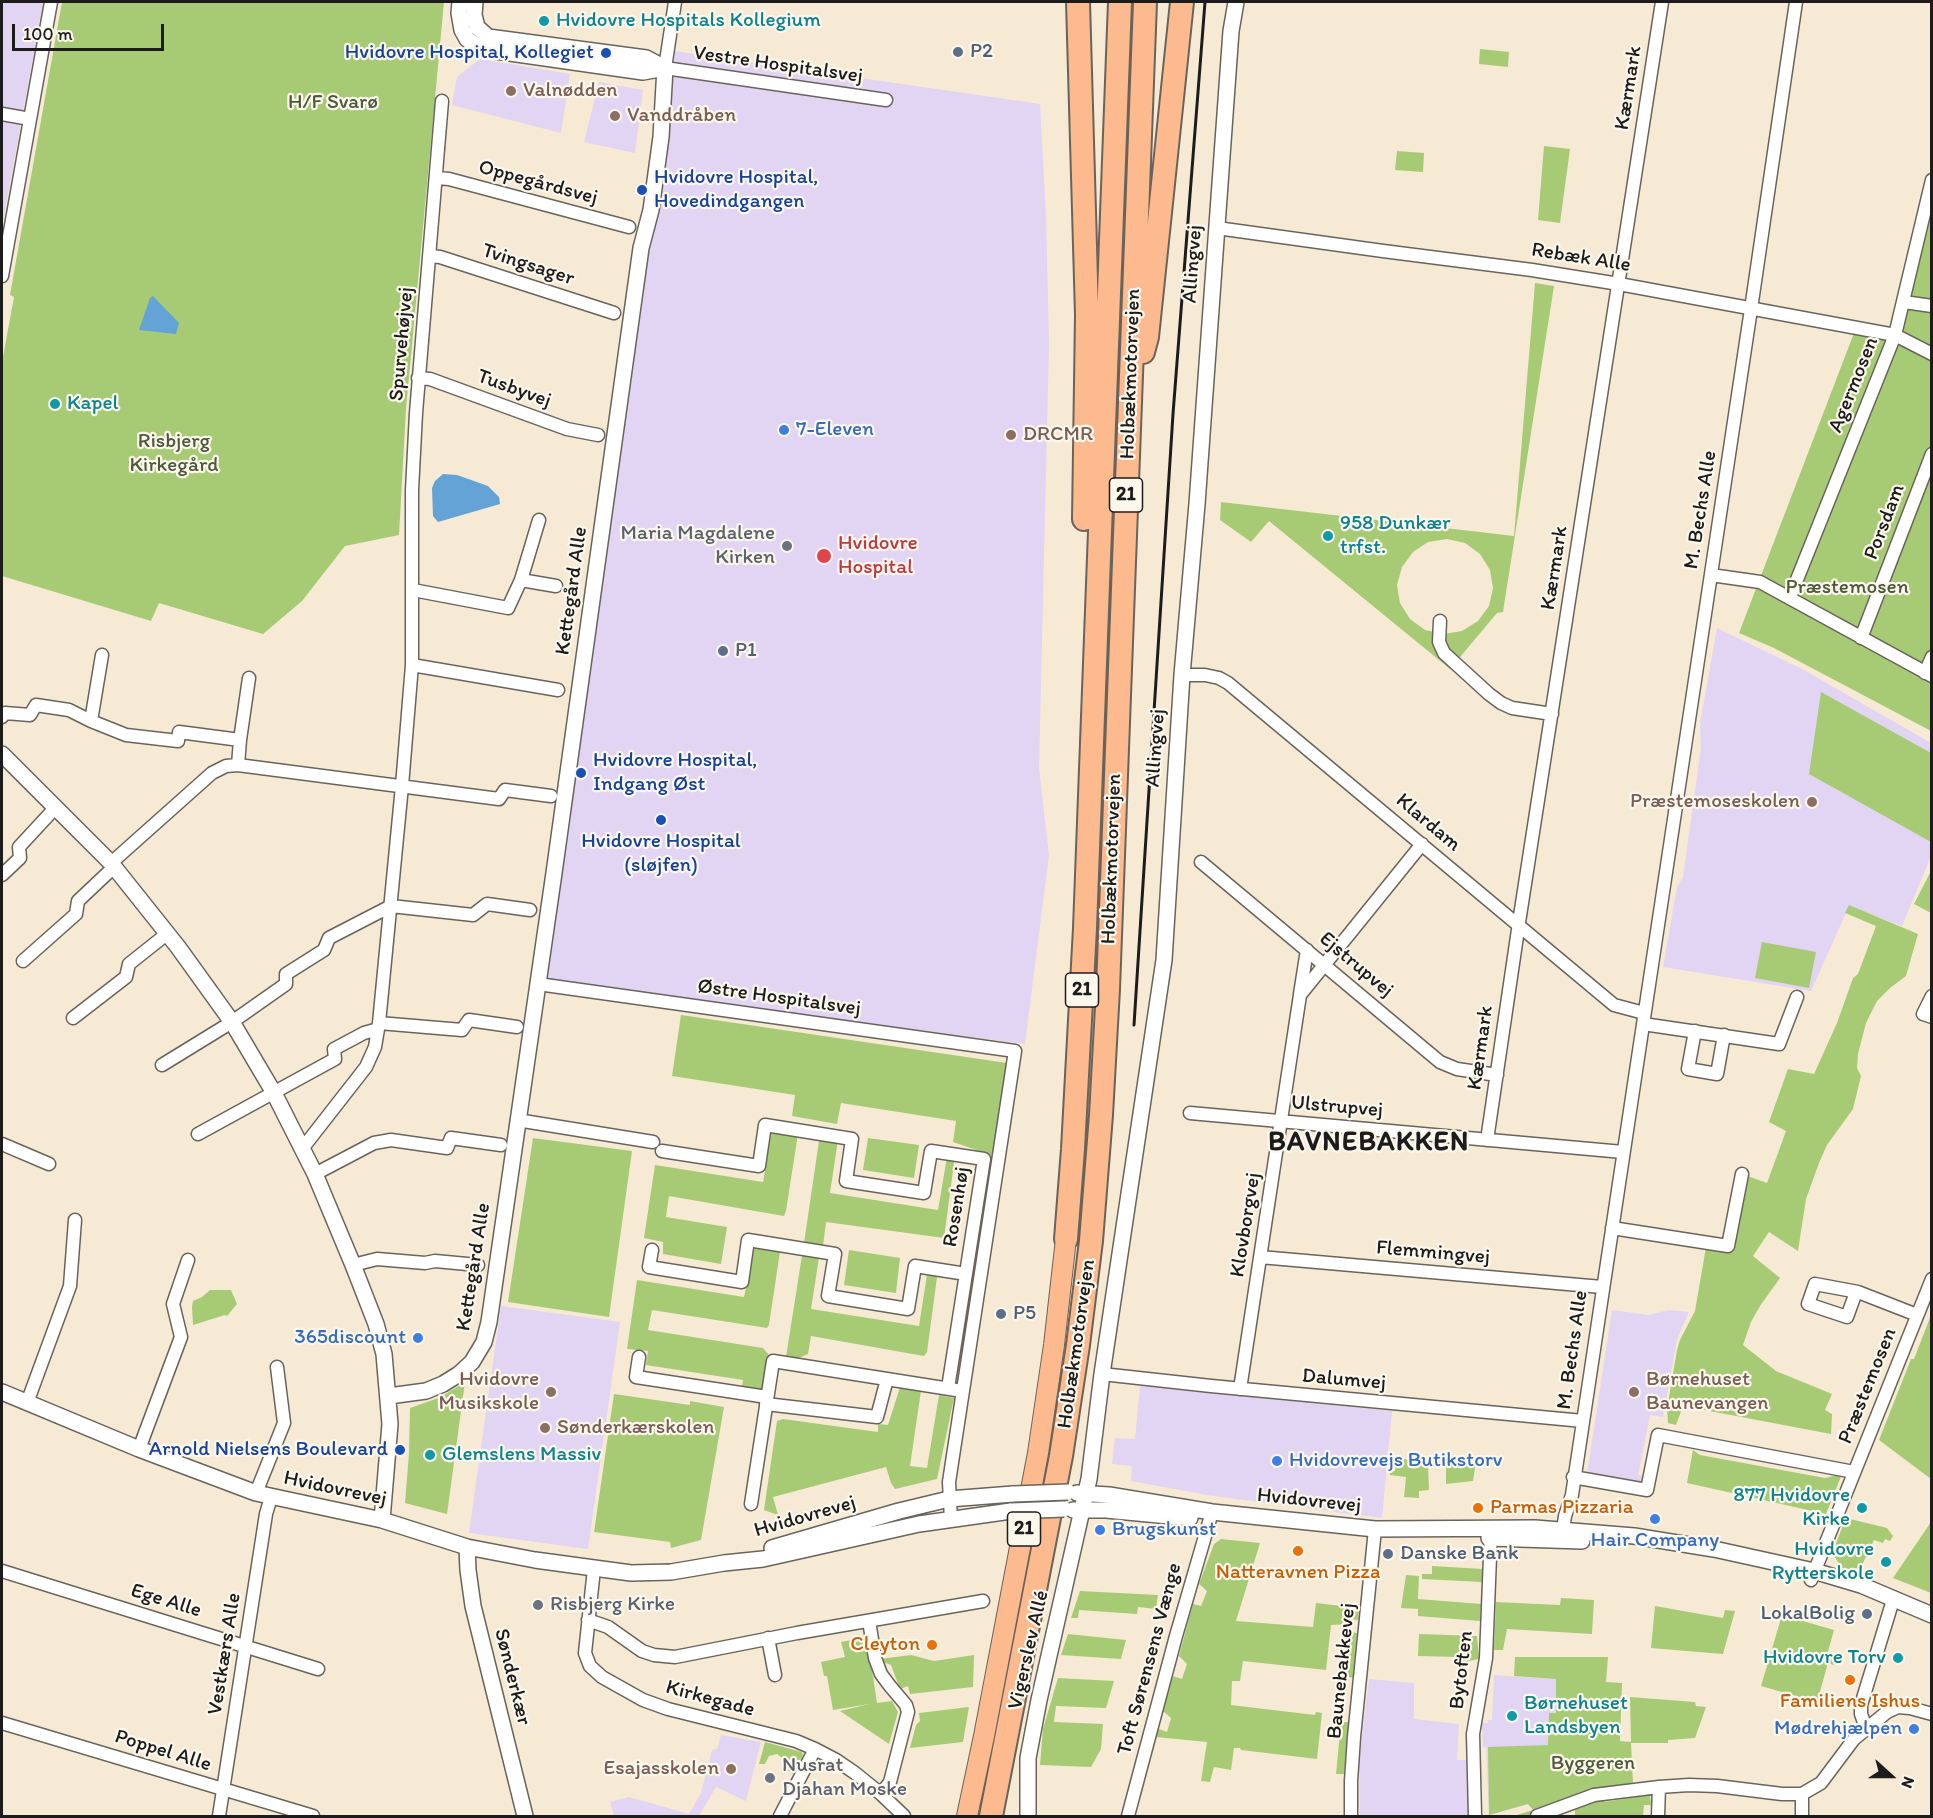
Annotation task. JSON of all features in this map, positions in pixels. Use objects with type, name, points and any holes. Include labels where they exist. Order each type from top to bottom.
[{"type":"highway","points":[[1078,2],[1087,315],[1081,789],[1088,849]]},
{"type":"highway","name":"Holbækmotorvejen","points":[[1066,1239],[1074,1137],[1088,849],[1120,2]]},
{"type":"highway","name":"Holbækmotorvejen","points":[[991,1816],[1061,1456],[1078,1345],[1101,1115],[1108,989],[1145,2]]},
{"type":"highway","points":[[1129,408],[1147,337],[1182,2]]},
{"type":"main road","name":"Holbækmotorvejen","points":[[967,1816],[1038,1453],[1054,1345],[1066,1239]]},
{"type":"street","points":[[2,276],[51,2]]},
{"type":"street","points":[[460,2],[462,30],[467,39],[476,46],[496,51],[643,72],[665,68]]},
{"type":"street","points":[[475,2],[474,15],[477,27],[488,37],[646,58],[665,68]]},
{"type":"street","name":"Kettegård Alle","points":[[389,1396],[426,1391],[459,1374],[472,1362],[483,1342],[489,1322],[641,248],[651,210],[661,137],[665,68],[675,2]]},
{"type":"street","name":"Allingvej","points":[[1086,1494],[1164,960],[1182,675],[1198,493],[1231,31],[1236,2]]},
{"type":"street","name":"Kærmark","points":[[1487,1140],[1662,2]]},
{"type":"street","name":"M. Bechs Alle","points":[[1567,1533],[1565,1516],[1572,1495],[1796,2]]},
{"type":"street","name":"Vestre Hospitalsvej","points":[[665,68],[886,100]]},
{"type":"street","name":"Spurvehøjvej","points":[[302,1149],[366,1067],[375,1047],[378,1026],[412,665],[412,490],[418,378],[442,101]]},
{"type":"street","points":[[2,114],[30,119]]},
{"type":"street","name":"Oppegårdsvej","points":[[436,178],[448,179],[629,227]]},
{"type":"street","name":"Agermosen","points":[[1790,597],[1895,335],[1926,226],[1932,180]]},
{"type":"street","name":"Rebæk Alle","points":[[1217,228],[1532,270],[1619,284],[1895,335],[1932,354]]},
{"type":"street","name":"Tvingsager","points":[[430,256],[440,257],[614,313]]},
{"type":"street","points":[[1904,302],[1932,306]]},
{"type":"street","name":"Tusbyvej","points":[[418,378],[430,379],[567,429],[598,435]]},
{"type":"street","name":"Porsdam","points":[[1861,638],[1932,454]]},
{"type":"street","points":[[413,590],[508,608],[521,580],[539,520]]},
{"type":"street","points":[[1711,575],[1754,580],[1790,597],[1928,675],[1932,657]]},
{"type":"street","points":[[521,580],[556,586]]},
{"type":"street","points":[[1440,621],[1439,642],[1444,652],[1501,704],[1512,708],[1552,714]]},
{"type":"street","points":[[91,721],[102,655]]},
{"type":"street","points":[[412,665],[558,690]]},
{"type":"street","name":"Klardam","points":[[1182,675],[1205,675],[1228,683],[1614,1005],[1644,1019]]},
{"type":"street","points":[[232,765],[240,740],[249,678]]},
{"type":"street","points":[[2,717],[5,713],[30,715],[36,705],[69,710],[126,735],[178,741],[179,732],[240,740]]},
{"type":"street","points":[[2,754],[112,865],[168,933],[232,1022],[274,1093],[315,1174],[353,1264],[376,1324],[384,1354],[389,1396],[389,1450],[382,1520]]},
{"type":"street","points":[[23,961],[76,914],[78,901],[112,865],[212,773],[232,765],[500,799],[506,790],[551,796]]},
{"type":"street","points":[[2,875],[20,858],[19,847],[56,807]]},
{"type":"street","name":"Klovborgvej","points":[[1300,995],[1422,844]]},
{"type":"street","name":"Ejstrupvej","points":[[1201,862],[1440,1062],[1457,1069],[1497,1075]]},
{"type":"street","points":[[162,1065],[232,1022],[286,984],[286,974],[324,950],[329,938],[391,906],[473,915],[487,904],[530,910]]},
{"type":"street","points":[[73,1018],[126,977],[129,964],[168,933]]},
{"type":"street","name":"Klovborgvej","points":[[1240,1389],[1306,950]]},
{"type":"street","name":"Østre Hospitalsvej","points":[[538,984],[1015,1051]]},
{"type":"street","points":[[1932,996],[1923,1014],[1932,1017]]},
{"type":"street","points":[[1644,1019],[1695,1031],[1779,1044],[1797,997]]},
{"type":"street","points":[[198,1134],[335,1059],[334,1049],[378,1026],[462,1030],[470,1020],[517,1027]]},
{"type":"street","points":[[1695,1031],[1688,1069],[1717,1074],[1724,1035]]},
{"type":"street","name":"Rosenhøj","points":[[951,1520],[949,1482],[1015,1051]]},
{"type":"street","name":"Ulstrupvej","points":[[1190,1113],[1623,1152]]},
{"type":"street","name":"Rosenhøj","points":[[517,1120],[759,1166],[765,1125],[831,1135],[852,1139],[846,1181],[924,1193],[931,1151],[984,1159],[948,1388]]},
{"type":"street","points":[[315,1174],[374,1143],[391,1140],[447,1148],[451,1138],[501,1145]]},
{"type":"street","points":[[2,1144],[49,1164]]},
{"type":"street","points":[[1612,1228],[1728,1246],[1742,1174]]},
{"type":"street","points":[[27,1403],[70,1286],[75,1220]]},
{"type":"street","name":"Rosenhøj","points":[[652,1250],[649,1267],[742,1282],[748,1240],[835,1254],[828,1296],[908,1309],[915,1266],[966,1274]]},
{"type":"street","name":"Flemmingvej","points":[[1260,1257],[1602,1287]]},
{"type":"street","points":[[353,1264],[377,1258],[478,1265]]},
{"type":"street","points":[[140,1449],[181,1337],[173,1304],[188,1260]]},
{"type":"street","name":"Præstemosen","points":[[1812,1575],[1932,1279]]},
{"type":"street","name":"Præstemosen","points":[[1856,1292],[1917,1315]]},
{"type":"street","points":[[639,1357],[636,1377],[767,1401],[878,1417],[887,1379]]},
{"type":"street","points":[[750,1504],[773,1361],[963,1391]]},
{"type":"street","name":"Hvidovrevej","points":[[263,1495],[284,1423],[277,1367]]},
{"type":"street","name":"Dalumvej","points":[[1102,1374],[1583,1421]]},
{"type":"street","name":"Hvidovrevej","points":[[2,1392],[140,1449],[263,1495],[382,1520],[467,1547],[594,1569],[631,1573],[671,1572],[763,1559],[876,1533],[951,1520],[1011,1511],[1064,1509],[1211,1517],[1375,1533],[1567,1533],[1675,1542],[1737,1553],[1812,1575],[1861,1585],[1932,1615]]},
{"type":"street","name":"Præstemosen","points":[[1574,1477],[1647,1490],[1658,1435],[1854,1472]]},
{"type":"street","name":"Hvidovrevej","points":[[723,1563],[898,1511],[949,1499],[1068,1492],[1109,1495],[1211,1517]]},
{"type":"street","name":"Vigerslev Allé","points":[[1028,1816],[1028,1758],[1034,1722],[1086,1494]]},
{"type":"street","name":"Vestkærs Alle","points":[[219,1816],[266,1514],[263,1495]]},
{"type":"street","name":"Toft Sørensens Vænge","points":[[1128,1816],[1176,1636],[1211,1517]]},
{"type":"street","name":"Baunebakkevej","points":[[1351,1816],[1354,1737],[1375,1533]]},
{"type":"street","name":"Bytoften","points":[[1475,1816],[1473,1734],[1486,1658],[1491,1533]]},
{"type":"street","name":"Sønderkær","points":[[467,1547],[473,1606],[525,1816]]},
{"type":"street","name":"Kirkegade","points":[[594,1569],[585,1653],[590,1666],[602,1677],[643,1700],[668,1710],[796,1741],[815,1749],[836,1760],[882,1794],[904,1816]]},
{"type":"street","name":"Ege Alle","points":[[2,1571],[318,1669]]},
{"type":"street","points":[[1866,1728],[1861,1714],[1861,1705],[1893,1600]]},
{"type":"street","points":[[588,1620],[608,1627],[642,1651],[654,1656],[675,1657],[768,1638],[983,1601]]},
{"type":"street","points":[[869,1621],[875,1658],[881,1674],[906,1705],[908,1712],[890,1782],[882,1794]]},
{"type":"street","points":[[768,1638],[775,1675]]},
{"type":"street","points":[[1537,1816],[1594,1795],[1659,1787],[1717,1786],[1782,1794],[1802,1794],[1821,1783],[1854,1739],[1887,1712],[1898,1707],[1932,1714]]},
{"type":"street","name":"Poppel Alle","points":[[2,1723],[313,1816]]},
{"type":"street","points":[[780,1816],[815,1749]]},
{"type":"street","points":[[1658,1816],[1659,1787]]},
{"type":"street","points":[[1802,1794],[1802,1816]]},
{"type":"shaded area","points":[[2,2],[43,2],[2,227]]},
{"type":"shaded area","name":"Hvidovre Hospital","points":[[674,51],[1040,104],[1049,344],[1039,768],[1049,855],[1025,1044],[547,981]]},
{"type":"shaded area","name":"Valnødden","points":[[480,59],[570,74],[561,133],[452,105],[457,77]]},
{"type":"shaded area","name":"Vanddråben","points":[[599,82],[643,90],[635,153],[584,142]]},
{"type":"shaded area","name":"Præstemoseskolen","points":[[1717,628],[1804,670],[1931,743],[1931,856],[1902,926],[1849,906],[1811,991],[1663,967],[1677,887],[1683,877],[1701,748],[1700,723]]},
{"type":"shaded area","name":"Sønderkærskolen","points":[[501,1306],[620,1322],[588,1549],[469,1533]]},
{"type":"shaded area","name":"Børnehuset Baunevangen","points":[[1612,1310],[1648,1315],[1669,1310],[1689,1312],[1677,1339],[1663,1417],[1650,1415],[1638,1475],[1646,1477],[1644,1485],[1587,1474]]},
{"type":"shaded area","points":[[1140,1386],[1392,1411],[1382,1518],[1207,1495],[1131,1481],[1132,1466],[1112,1464],[1115,1438],[1135,1439]]},
{"type":"shaded area","points":[[1494,1675],[1557,1679],[1556,1714],[1550,1713],[1548,1745],[1534,1810],[1527,1804],[1489,1815],[1486,1748],[1483,1747],[1482,1723],[1492,1720]]},
{"type":"shaded area","points":[[1369,1679],[1414,1683],[1414,1719],[1459,1724],[1457,1760],[1468,1760],[1468,1816],[1360,1815],[1359,1762]]},
{"type":"shaded area","name":"Esajasskolen","points":[[721,1735],[761,1742],[746,1801],[716,1787],[699,1816],[614,1816],[610,1802],[629,1797],[689,1814],[701,1793],[712,1750],[717,1749]]},
{"type":"green space","points":[[62,2],[444,2],[406,409],[399,535],[345,546],[302,601],[263,634],[159,603],[151,621],[2,576],[2,362],[14,297],[10,295]]},
{"type":"green space","points":[[1480,49],[1509,52],[1508,67],[1479,64]]},
{"type":"green space","points":[[1544,146],[1570,149],[1560,223],[1538,220]]},
{"type":"green space","points":[[1397,151],[1424,153],[1423,172],[1395,170]]},
{"type":"green space","name":"Præstemosen","points":[[1931,197],[1931,731],[1774,648],[1739,633],[1854,333],[1895,342]]},
{"type":"green space","points":[[1535,283],[1554,286],[1503,612],[1497,613],[1450,669],[1269,521],[1251,542],[1220,520],[1221,502],[1514,536]],"holes":[[[1447,539],[1465,543],[1480,554],[1490,570],[1493,588],[1489,606],[1478,621],[1462,631],[1444,634],[1425,630],[1410,619],[1400,603],[1397,585],[1402,567],[1413,552],[1428,542]]]},
{"type":"green space","points":[[1821,692],[1931,753],[1931,842],[1809,774]]},
{"type":"green space","points":[[1931,871],[1931,913],[1914,904]]},
{"type":"green space","points":[[1849,905],[1918,934],[1906,976],[1877,1001],[1866,1023],[1858,1054],[1857,1068],[1861,1076],[1853,1109],[1827,1145],[1819,1163],[1806,1199],[1798,1251],[1769,1232],[1753,1256],[1780,1278],[1751,1322],[1743,1345],[1776,1371],[1832,1394],[1825,1410],[1832,1414],[1831,1434],[1683,1406],[1676,1425],[1668,1423],[1667,1409],[1677,1350],[1695,1311],[1706,1247],[1729,1249],[1742,1174],[1767,1183],[1786,1131],[1769,1122],[1788,1069],[1814,1074],[1837,1023],[1853,978],[1858,974],[1876,926],[1845,913]]},
{"type":"green space","points":[[1762,942],[1816,952],[1809,988],[1755,978]]},
{"type":"green space","points":[[681,1015],[1007,1063],[994,1156],[953,1142],[956,1121],[841,1103],[837,1124],[792,1116],[795,1095],[672,1076]]},
{"type":"green space","points":[[772,1130],[798,1134],[784,1216],[669,1196],[666,1217],[727,1227],[721,1264],[663,1254],[663,1242],[644,1238],[655,1165],[763,1182]]},
{"type":"green space","points":[[820,1134],[838,1140],[830,1193],[938,1210],[947,1157],[957,1158],[954,1163],[944,1238],[826,1222],[823,1246],[804,1243]]},
{"type":"green space","points":[[533,1138],[632,1151],[609,1317],[508,1302]]},
{"type":"green space","points":[[868,1138],[919,1145],[914,1178],[863,1170]]},
{"type":"green space","points":[[756,1241],[781,1245],[767,1328],[652,1310],[648,1330],[763,1348],[769,1355],[763,1389],[758,1396],[741,1393],[743,1380],[646,1365],[648,1351],[627,1349],[637,1280],[744,1297]]},
{"type":"green space","points":[[803,1249],[820,1251],[811,1309],[919,1326],[928,1268],[938,1270],[927,1352],[924,1356],[811,1336],[808,1354],[799,1358],[786,1357]]},
{"type":"green space","points":[[849,1250],[900,1258],[896,1293],[844,1285]]},
{"type":"green space","points":[[210,1290],[231,1290],[237,1304],[227,1316],[193,1325],[193,1301]]},
{"type":"green space","points":[[1931,1315],[1931,1479],[1879,1440]]},
{"type":"green space","points":[[902,1381],[922,1384],[910,1466],[927,1468],[939,1395],[954,1398],[937,1479],[895,1489],[886,1467],[773,1497],[778,1515],[764,1510],[777,1421],[783,1419],[878,1432],[878,1424],[888,1425]]},
{"type":"green space","points":[[465,1382],[447,1514],[405,1503],[410,1408],[441,1397]]},
{"type":"green space","points":[[614,1394],[690,1405],[690,1401],[724,1407],[701,1540],[671,1548],[670,1542],[594,1532]]},
{"type":"green space","points":[[1693,1450],[1700,1455],[1825,1478],[1842,1474],[1826,1514],[1687,1483]]},
{"type":"green space","points":[[1396,1459],[1476,1462],[1473,1481],[1446,1484],[1446,1465],[1428,1465],[1429,1490],[1419,1491],[1419,1498],[1404,1497],[1406,1477],[1390,1475],[1390,1471],[1395,1471]]},
{"type":"green space","points":[[1846,1518],[1887,1528],[1893,1536],[1890,1541],[1885,1539],[1883,1543],[1874,1540],[1862,1565],[1852,1571],[1838,1567],[1838,1562],[1832,1553]]},
{"type":"green space","points":[[1931,1522],[1931,1593],[1893,1578]]},
{"type":"green space","points":[[1221,1539],[1260,1543],[1236,1621],[1313,1627],[1316,1603],[1359,1608],[1358,1620],[1351,1619],[1350,1624],[1331,1625],[1326,1670],[1243,1661],[1240,1681],[1232,1681],[1231,1705],[1315,1715],[1316,1712],[1322,1713],[1317,1759],[1234,1748],[1231,1770],[1214,1767],[1210,1782],[1201,1781],[1207,1742],[1156,1737],[1159,1729],[1167,1732],[1171,1718],[1163,1711],[1173,1676],[1182,1679],[1187,1664],[1179,1656],[1193,1604],[1201,1606],[1207,1591],[1199,1584],[1214,1544]]},
{"type":"green space","points":[[1432,1566],[1483,1569],[1482,1582],[1422,1579],[1422,1574],[1432,1574]]},
{"type":"green space","points":[[1406,1575],[1419,1576],[1418,1599],[1481,1604],[1480,1621],[1418,1616],[1418,1609],[1401,1608]]},
{"type":"green space","points":[[1080,1591],[1158,1595],[1156,1609],[1138,1607],[1137,1614],[1079,1610],[1078,1618],[1071,1618]]},
{"type":"green space","points":[[1561,1598],[1594,1600],[1592,1634],[1507,1629],[1503,1650],[1494,1650],[1496,1602],[1560,1605]]},
{"type":"green space","points":[[1655,1606],[1723,1618],[1725,1610],[1735,1611],[1723,1654],[1651,1648]]},
{"type":"green space","points":[[1782,1615],[1834,1630],[1827,1655],[1836,1657],[1834,1665],[1828,1663],[1817,1702],[1761,1686]]},
{"type":"green space","points":[[1350,1632],[1357,1633],[1353,1678],[1346,1676]]},
{"type":"green space","points":[[1068,1634],[1126,1640],[1121,1659],[1061,1655]]},
{"type":"green space","points":[[1419,1634],[1477,1636],[1479,1659],[1468,1661],[1464,1665],[1463,1674],[1457,1674],[1458,1657],[1418,1656]]},
{"type":"green space","points":[[867,1637],[877,1703],[892,1701],[898,1712],[889,1744],[840,1711],[869,1704],[833,1710],[827,1676],[824,1676],[821,1662],[845,1657],[841,1642]]},
{"type":"green space","points":[[911,1655],[934,1661],[974,1655],[973,1687],[910,1694],[908,1686],[900,1689],[891,1665],[880,1659]]},
{"type":"green space","name":"Byggeren","points":[[1515,1657],[1608,1657],[1606,1682],[1622,1683],[1620,1741],[1631,1742],[1630,1697],[1695,1702],[1696,1706],[1706,1707],[1695,1738],[1668,1740],[1668,1743],[1631,1743],[1633,1783],[1610,1786],[1608,1800],[1604,1802],[1650,1795],[1651,1805],[1644,1805],[1643,1816],[1575,1816],[1575,1810],[1558,1816],[1514,1816],[1533,1810],[1528,1804],[1489,1815],[1488,1747],[1548,1745],[1549,1713],[1556,1713],[1556,1679],[1514,1676]]},
{"type":"green space","points":[[1058,1678],[1114,1681],[1106,1708],[1056,1706],[1054,1722],[1103,1724],[1101,1749],[1091,1767],[1040,1765],[1043,1729]]},
{"type":"green space","points":[[969,1707],[963,1742],[910,1748],[916,1725],[920,1721],[919,1713]]},
{"type":"green space","points":[[1341,1722],[1349,1722],[1344,1774],[1336,1774]]},
{"type":"green space","points":[[765,1742],[802,1752],[803,1755],[793,1774],[786,1769],[785,1760],[777,1754],[769,1756],[765,1764],[759,1764]]},
{"type":"water","points":[[153,296],[179,323],[176,334],[139,330],[150,298]]},
{"type":"water","points":[[443,474],[457,475],[488,486],[499,497],[500,504],[438,522],[433,516],[432,488],[435,481]]},
{"type":"railway","points":[[1134,1025],[1173,414],[1205,2]]},
{"type":"place","name":"Hvidovre Hospitals Kollegium","points":[[544,21]]},
{"type":"place","name":"P2","points":[[958,52]]},
{"type":"place","name":"Hvidovre Hospital, Kollegiet","points":[[606,53]]},
{"type":"place","name":"Valnødden","points":[[511,91]]},
{"type":"place","name":"Vanddråben","points":[[615,116]]},
{"type":"place","name":"Hvidovre Hospital, Hovedindgangen","points":[[642,190]]},
{"type":"place","name":"Kapel","points":[[55,404]]},
{"type":"place","name":"7-Eleven","points":[[784,430]]},
{"type":"place","name":"DRCMR","points":[[1011,435]]},
{"type":"place","name":"958 Dunkær trfst.","points":[[1328,536]]},
{"type":"place","name":"Maria Magdalene Kirken","points":[[787,546]]},
{"type":"place","name":"Hvidovre Hospital","points":[[824,556]]},
{"type":"place","name":"P1","points":[[723,651]]},
{"type":"place","name":"Hvidovre Hospital, Indgang Øst","points":[[581,773]]},
{"type":"place","name":"Præstemoseskolen","points":[[1812,802]]},
{"type":"place","name":"Hvidovre Hospital (sløjfen)","points":[[661,820]]},
{"type":"place","name":"P5","points":[[1001,1314]]},
{"type":"place","name":"365discount","points":[[418,1338]]},
{"type":"place","name":"Hvidovre Musikskole","points":[[551,1392]]},
{"type":"place","name":"Børnehuset Baunevangen","points":[[1634,1392]]},
{"type":"place","name":"Sønderkærskolen","points":[[545,1428]]},
{"type":"place","name":"Arnold Nielsens Boulevard","points":[[400,1450]]},
{"type":"place","name":"Glemslens Massiv","points":[[430,1455]]},
{"type":"place","name":"Hvidovrevejs Butikstorv","points":[[1277,1461]]},
{"type":"place","name":"Parmas Pizzaria","points":[[1478,1508]]},
{"type":"place","name":"877 Hvidovre Kirke","points":[[1862,1508]]},
{"type":"place","name":"Hair Company","points":[[1655,1519]]},
{"type":"place","name":"Brugskunst","points":[[1100,1530]]},
{"type":"place","name":"Natteravnen Pizza","points":[[1298,1551]]},
{"type":"place","name":"Danske Bank","points":[[1388,1554]]},
{"type":"place","name":"Hvidovre Rytterskole","points":[[1886,1562]]},
{"type":"place","name":"Risbjerg Kirke","points":[[538,1605]]},
{"type":"place","name":"LokalBolig","points":[[1867,1614]]},
{"type":"place","name":"Cleyton","points":[[932,1645]]},
{"type":"place","name":"Hvidovre Torv","points":[[1898,1658]]},
{"type":"place","name":"Familiens Ishus","points":[[1850,1680]]},
{"type":"place","name":"Børnehuset Landsbyen","points":[[1512,1716]]},
{"type":"place","name":"Mødrehjælpen","points":[[1914,1729]]},
{"type":"place","name":"Esajasskolen","points":[[731,1769]]},
{"type":"place","name":"Nusrat Djahan Moske","points":[[770,1778]]},
{"type":"district","name":"BAVNEBAKKEN","points":[[1369,1143]]},
{"type":"park label","name":"H/F Svarø","points":[[333,103]]},
{"type":"park label","name":"Risbjerg Kirkegård","points":[[174,454]]}]
